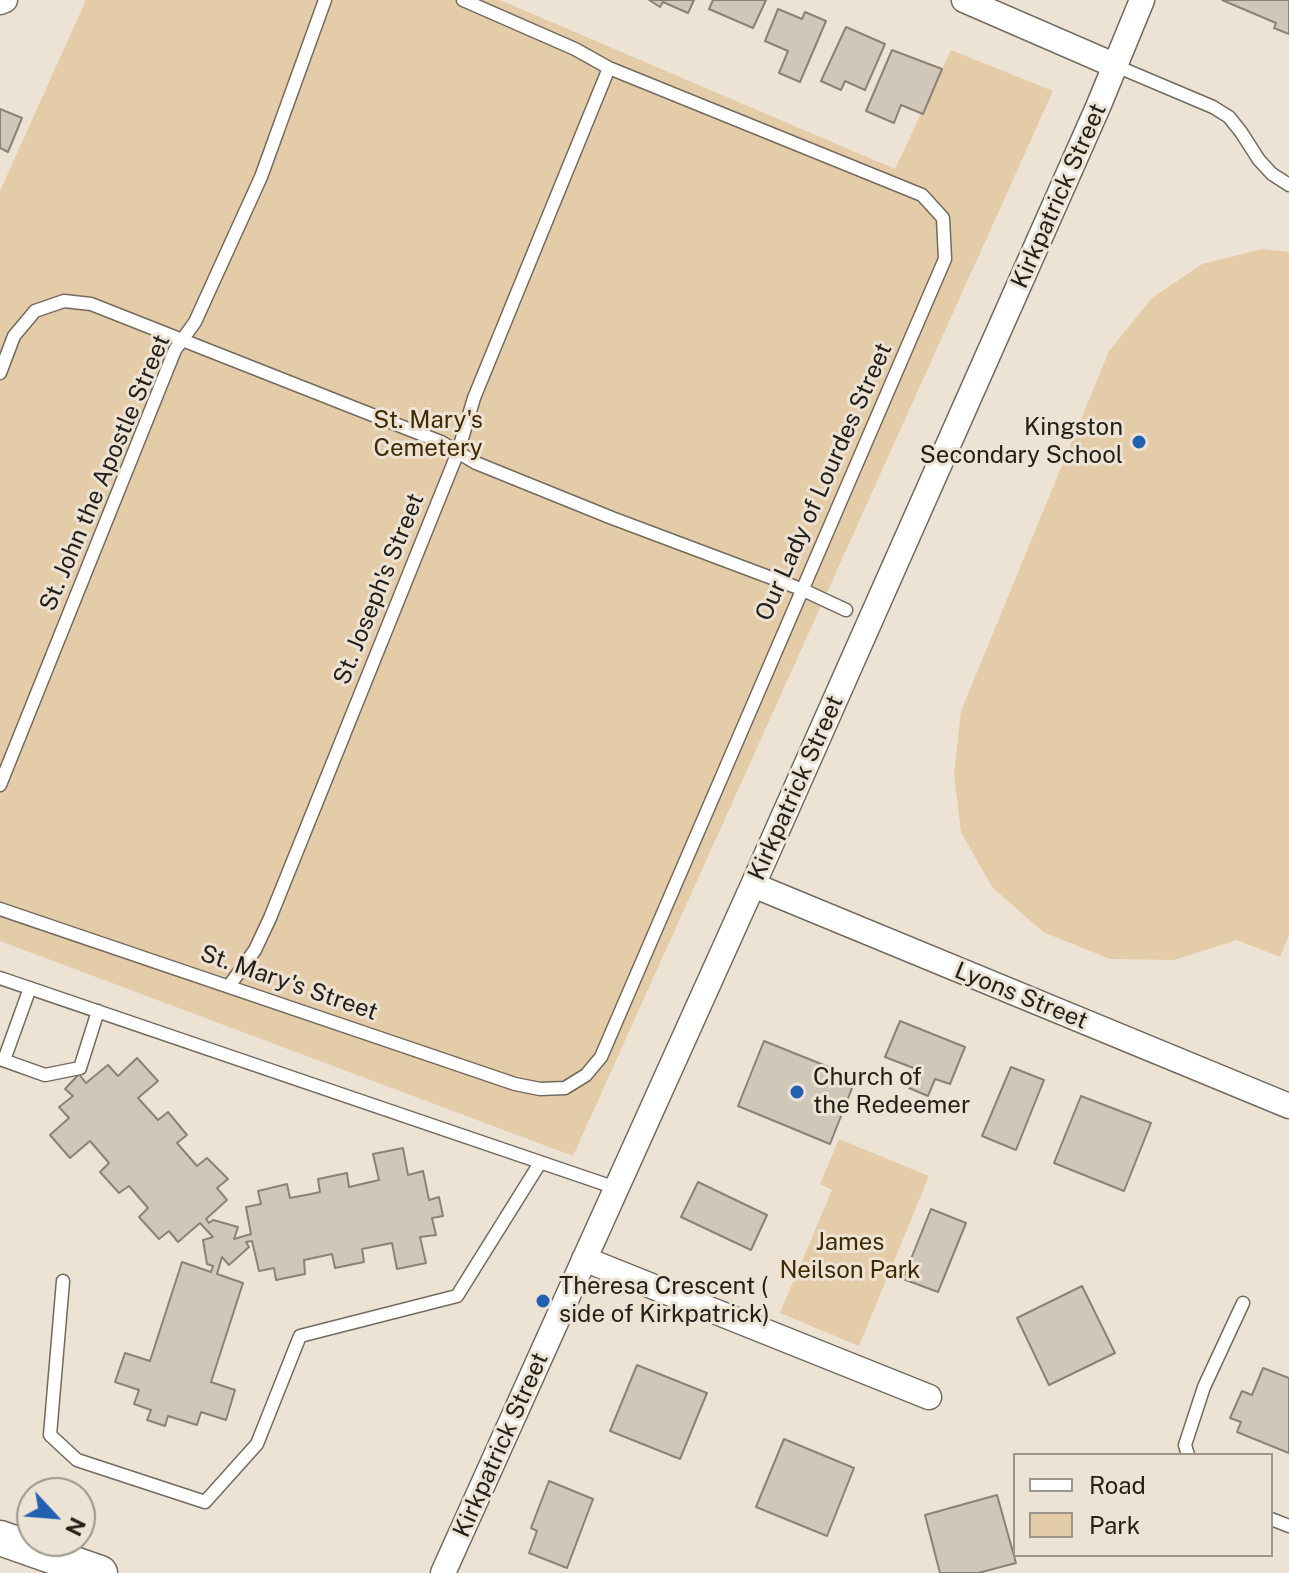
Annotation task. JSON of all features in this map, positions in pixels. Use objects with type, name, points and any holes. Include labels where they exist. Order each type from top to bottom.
[{"type":"main road","points":[[0,1538],[100,1573]]},
{"type":"street","points":[[964,0],[1116,66]]},
{"type":"street","name":"Kirkpatrick Street","points":[[443,1573],[753,885],[1116,66],[1142,0]]},
{"type":"street","name":"Lyons Street","points":[[753,885],[1289,1106]]},
{"type":"street","points":[[584,1259],[929,1397]]},
{"type":"lane","name":"St. John the Apostle Street","points":[[0,785],[175,350],[195,322],[261,177],[325,0]]},
{"type":"lane","points":[[463,0],[575,49],[609,68]]},
{"type":"lane","points":[[1116,66],[1213,107],[1229,117],[1259,160],[1272,174],[1289,185]]},
{"type":"lane","name":"St. Joseph's Street","points":[[229,986],[255,950],[270,918],[458,452],[474,398],[609,68]]},
{"type":"lane","name":"Our Lady of Lourdes Street","points":[[565,1088],[586,1075],[601,1057],[945,259],[943,218],[922,195],[609,68]]},
{"type":"lane","points":[[0,373],[14,336],[35,311],[64,301],[91,304],[441,442],[476,463],[801,589],[846,610]]},
{"type":"lane","name":"St. Mary's Street","points":[[0,909],[515,1084],[540,1089],[565,1088]]},
{"type":"lane","points":[[0,978],[616,1188]]},
{"type":"lane","points":[[30,988],[2,1060],[45,1075],[80,1068],[98,1011]]},
{"type":"lane","points":[[63,1281],[50,1435],[77,1460],[205,1502],[257,1444],[300,1336],[457,1296],[540,1163]]},
{"type":"lane","points":[[1187,1453],[1185,1445],[1204,1387],[1243,1303]]},
{"type":"green space","name":"St. Mary's Cemetery","points":[[86,0],[500,0],[895,169],[951,50],[1053,91],[573,1156],[0,941],[0,191]]},
{"type":"green space","points":[[1262,249],[1289,252],[1289,935],[1280,957],[1237,940],[1174,960],[1110,959],[1043,932],[992,887],[961,832],[954,774],[961,711],[1109,351],[1152,298],[1202,264]]},
{"type":"green space","name":"James Neilson Park","points":[[839,1139],[929,1176],[859,1346],[780,1313],[832,1190],[820,1184]]},
{"type":"building","points":[[649,0],[694,0],[688,13],[663,2],[660,7]]},
{"type":"building","points":[[713,0],[766,0],[753,28],[709,9]]},
{"type":"building","points":[[1222,0],[1289,0],[1289,34],[1274,28],[1276,23]]},
{"type":"building","points":[[778,9],[802,19],[805,12],[826,21],[800,82],[779,73],[788,51],[765,41]]},
{"type":"building","points":[[846,27],[885,44],[865,90],[845,81],[841,90],[821,81]]},
{"type":"building","points":[[892,50],[942,69],[923,114],[901,105],[894,123],[866,111]]},
{"type":"building","points":[[0,109],[22,118],[8,152],[0,148]]},
{"type":"building","points":[[900,1021],[965,1047],[950,1084],[935,1079],[928,1096],[909,1088],[916,1069],[885,1057]]},
{"type":"building","name":"Church of the Redeemer","points":[[764,1041],[856,1078],[830,1144],[738,1106]]},
{"type":"building","points":[[137,1058],[158,1081],[138,1098],[158,1120],[168,1112],[187,1135],[177,1143],[197,1166],[207,1158],[228,1179],[217,1188],[227,1200],[206,1219],[209,1223],[213,1220],[238,1227],[234,1239],[251,1234],[246,1207],[261,1204],[258,1191],[287,1184],[290,1198],[311,1194],[320,1192],[318,1179],[347,1173],[349,1187],[379,1180],[373,1154],[403,1148],[408,1175],[423,1171],[429,1200],[439,1197],[443,1216],[432,1218],[436,1235],[420,1237],[426,1263],[397,1269],[392,1243],[362,1249],[364,1262],[335,1268],[332,1254],[304,1260],[305,1274],[276,1280],[274,1268],[259,1271],[252,1241],[246,1242],[249,1247],[229,1265],[222,1257],[217,1274],[243,1283],[211,1382],[235,1390],[226,1420],[201,1412],[197,1425],[168,1416],[165,1426],[147,1420],[151,1410],[134,1404],[139,1390],[115,1382],[125,1353],[150,1361],[182,1262],[211,1272],[213,1266],[207,1264],[203,1240],[213,1237],[200,1223],[178,1242],[169,1231],[159,1239],[139,1217],[148,1208],[129,1186],[119,1193],[100,1172],[109,1163],[90,1141],[70,1158],[50,1135],[69,1118],[59,1107],[73,1096],[65,1089],[79,1074],[86,1083],[108,1065],[118,1076]]},
{"type":"building","points":[[1011,1067],[1044,1080],[1016,1150],[982,1136]]},
{"type":"building","points":[[1081,1096],[1151,1123],[1124,1191],[1054,1163]]},
{"type":"building","points":[[698,1182],[767,1215],[751,1250],[681,1217]]},
{"type":"building","points":[[931,1209],[966,1223],[938,1292],[903,1279]]},
{"type":"building","points":[[1082,1286],[1115,1353],[1049,1385],[1017,1318]]},
{"type":"building","points":[[637,1365],[707,1393],[680,1459],[610,1431]]},
{"type":"building","points":[[1263,1368],[1289,1378],[1289,1453],[1237,1432],[1241,1422],[1230,1418],[1242,1391],[1252,1395]]},
{"type":"building","points":[[784,1439],[854,1468],[827,1536],[756,1507]]},
{"type":"building","points":[[549,1481],[593,1499],[567,1568],[529,1553],[537,1531],[531,1528]]},
{"type":"building","points":[[997,1495],[1016,1563],[978,1573],[940,1573],[925,1515]]},
{"type":"place","name":"Kingston Secondary School","points":[[1139,442]]},
{"type":"place","name":"Church of the Redeemer","points":[[797,1092]]},
{"type":"place","name":"Theresa Crescent ( side of Kirkpatrick)","points":[[543,1301]]}]
